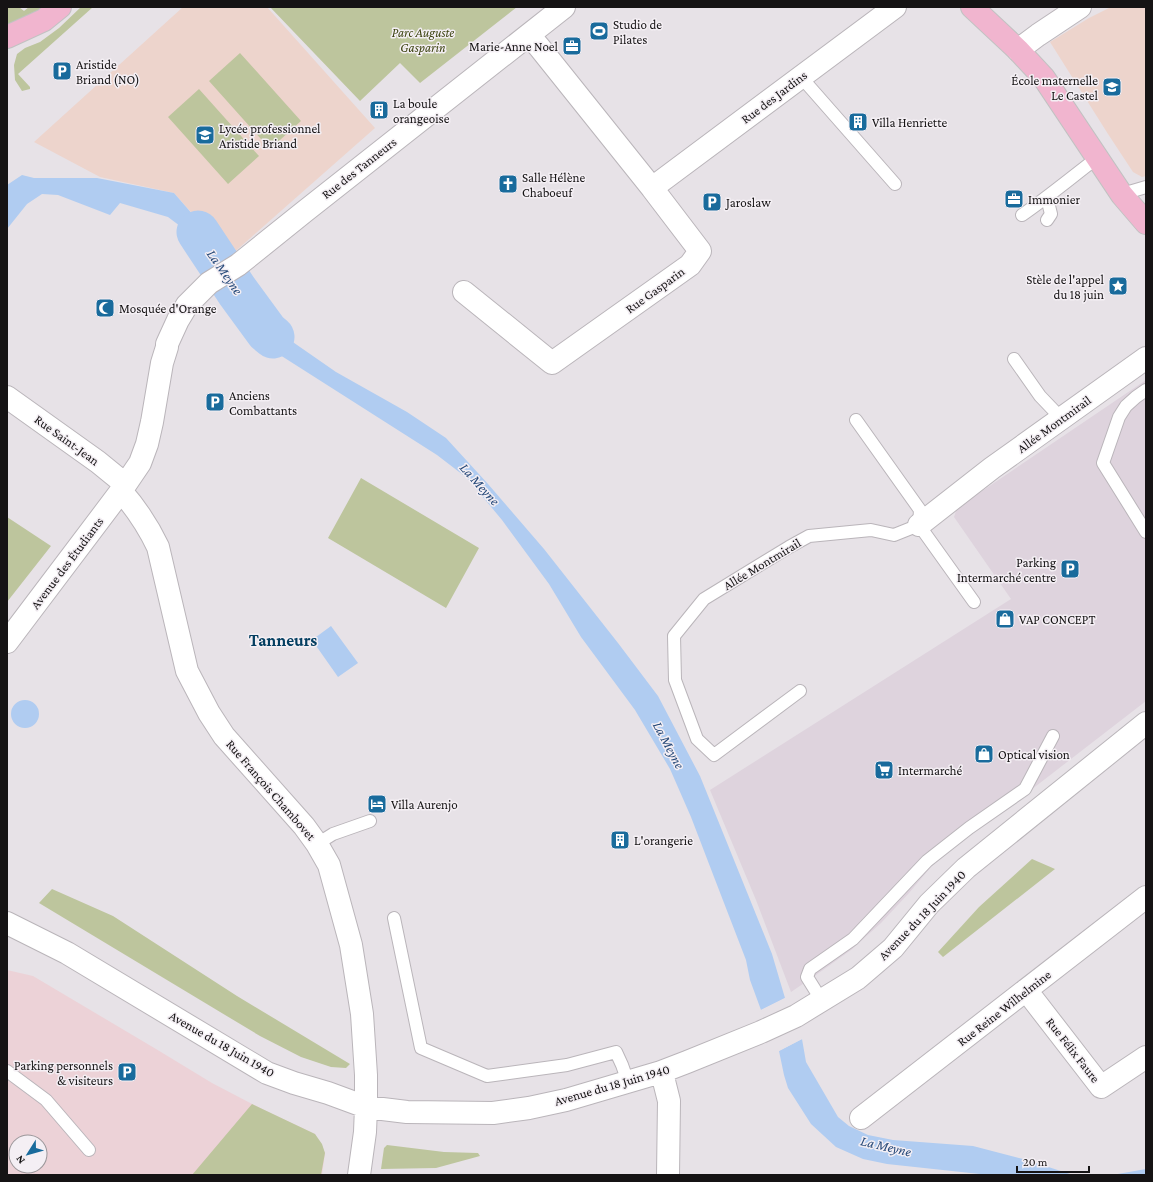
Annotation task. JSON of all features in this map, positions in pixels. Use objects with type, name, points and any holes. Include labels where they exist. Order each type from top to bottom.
[{"type":"main road","points":[[7,37],[44,20],[60,7]]},
{"type":"main road","points":[[972,7],[1018,50],[1044,78],[1122,195],[1146,223]]},
{"type":"main road","points":[[1122,195],[1146,240]]},
{"type":"street","name":"Rue des Tanneurs","points":[[209,283],[238,265],[564,7]]},
{"type":"street","name":"Rue des Jardins","points":[[652,188],[895,7]]},
{"type":"street","points":[[1018,50],[1080,7]]},
{"type":"street","name":"Rue Gasparin","points":[[464,292],[552,363],[690,265],[700,251],[652,188],[529,35]]},
{"type":"street","name":"Avenue des Étudiants","points":[[7,642],[123,488],[140,463],[147,444],[152,422],[167,344],[187,305],[209,283]]},
{"type":"street","name":"Allée Montmirail","points":[[919,525],[992,468],[1146,358]]},
{"type":"street","name":"Rue Saint-Jean","points":[[7,397],[98,462],[123,488]]},
{"type":"street","name":"Rue François Chambovet","points":[[123,488],[158,547],[187,671],[209,713],[224,736],[304,826],[317,844],[329,865],[351,944],[362,1014],[366,1075],[366,1107],[365,1132],[359,1175]]},
{"type":"street","name":"Avenue du 18 Juin 1940","points":[[7,923],[67,953],[267,1073],[294,1083],[328,1093],[366,1107],[406,1112],[493,1113],[529,1108],[566,1100],[661,1072],[761,1032],[796,1016],[822,1001],[858,978],[893,948],[929,904],[966,868],[1146,724]]},
{"type":"street","name":"Rue Reine Wilhelmine","points":[[861,1118],[1146,897]]},
{"type":"street","name":"Rue Félix Faure","points":[[1026,990],[1101,1087],[1146,1057]]},
{"type":"street","points":[[661,1072],[669,1101],[668,1175]]},
{"type":"lane","points":[[801,77],[895,184]]},
{"type":"lane","points":[[1022,215],[1047,198],[1065,182],[1097,158]]},
{"type":"lane","points":[[1122,195],[1146,187]]},
{"type":"lane","points":[[1047,198],[1051,214],[1047,220]]},
{"type":"lane","points":[[1014,359],[1040,396],[1061,418]]},
{"type":"lane","points":[[1146,390],[1126,406],[1119,417],[1103,463],[1146,532]]},
{"type":"lane","points":[[856,420],[920,510],[919,525],[974,602]]},
{"type":"lane","name":"Allée Montmirail","points":[[800,691],[714,755],[698,739],[675,680],[674,636],[704,599],[809,536],[871,530],[894,535],[919,525]]},
{"type":"lane","points":[[822,1001],[806,977],[810,969],[853,939],[927,861],[969,828],[1025,789],[1053,736]]},
{"type":"lane","points":[[317,844],[333,834],[370,821]]},
{"type":"lane","points":[[394,918],[421,1048],[487,1076],[567,1065],[616,1052],[628,1082]]},
{"type":"lane","points":[[7,1071],[46,1100],[89,1150]]},
{"type":"shaded area","name":"Lycée professionnel Aristide Briand","points":[[183,7],[267,7],[375,128],[230,256],[174,193],[100,177],[34,142]]},
{"type":"shaded area","name":"École maternelle Le Castel","points":[[1111,7],[1146,7],[1146,176],[1142,177],[1133,172],[1050,42],[1089,18]]},
{"type":"shaded area","points":[[1146,380],[1146,701],[1005,810],[967,836],[931,867],[881,923],[851,950],[791,992],[756,900],[710,790],[1011,599],[954,517],[957,508]]},
{"type":"shaded area","points":[[7,970],[33,976],[212,1083],[315,1134],[325,1153],[322,1175],[7,1175]]},
{"type":"green space","points":[[7,7],[19,7],[24,11],[29,7],[44,7],[39,11],[7,25]]},
{"type":"green space","points":[[81,7],[93,7],[18,74],[30,87],[30,89],[22,91],[15,80],[14,65],[17,54],[25,48],[40,42],[59,28]]},
{"type":"green space","name":"Parc Auguste Gasparin","points":[[270,7],[517,7],[420,83],[400,63],[360,101]]},
{"type":"green space","points":[[240,53],[301,121],[270,149],[209,81]]},
{"type":"green space","points":[[199,89],[259,156],[228,184],[168,117]]},
{"type":"green space","points":[[361,478],[479,548],[446,608],[328,538]]},
{"type":"green space","points":[[7,517],[51,546],[7,602]]},
{"type":"green space","points":[[1032,859],[1055,869],[943,957],[938,952],[979,907]]},
{"type":"green space","points":[[52,889],[113,916],[237,996],[350,1064],[346,1068],[331,1067],[301,1057],[260,1036],[39,903]]},
{"type":"green space","points":[[252,1104],[315,1134],[322,1144],[325,1153],[321,1175],[192,1175]]},
{"type":"green space","points":[[387,1145],[444,1152],[478,1153],[480,1156],[436,1168],[381,1169],[384,1148]]},
{"type":"water","points":[[22,175],[34,178],[97,178],[174,193],[214,239],[227,259],[211,269],[184,229],[168,217],[120,203],[110,215],[58,195],[42,194],[27,204],[7,229],[7,185]]},
{"type":"water","points":[[241,285],[287,338],[336,372],[407,412],[446,438],[544,549],[618,643],[658,696],[700,776],[772,954],[785,998],[761,1010],[750,980],[746,960],[691,817],[670,769],[635,710],[581,637],[549,584],[502,520],[467,478],[437,455],[280,355],[252,330],[226,297]]},
{"type":"water","points":[[331,626],[358,663],[338,677],[312,640]]},
{"type":"water","points":[[25,700],[35,704],[39,714],[35,724],[25,728],[15,724],[11,714],[15,704]]},
{"type":"water","points":[[802,1039],[806,1062],[838,1117],[849,1126],[868,1135],[893,1140],[973,1146],[1027,1160],[1073,1175],[989,1175],[887,1164],[863,1159],[836,1147],[811,1124],[788,1088],[779,1051]]},
{"type":"water","points":[[1146,1169],[1146,1175],[1112,1175]]},
{"type":"pier","points":[[787,997],[786,1000],[762,1012],[759,1011]]},
{"type":"pier","points":[[801,1037],[804,1038],[777,1052],[778,1049]]},
{"type":"waterway","name":"La Meyne","points":[[198,232],[237,291],[267,332],[273,337]]},
{"type":"place","name":"Studio de Pilates","points":[[599,31]]},
{"type":"place","name":"Marie-Anne Noel","points":[[572,46]]},
{"type":"place","name":"Aristide Briand (NO)","points":[[62,71]]},
{"type":"place","name":"École maternelle Le Castel","points":[[1112,87]]},
{"type":"place","name":"La boule orangeoise","points":[[379,110]]},
{"type":"place","name":"Villa Henriette","points":[[858,122]]},
{"type":"place","name":"Lycée professionnel Aristide Briand","points":[[205,135]]},
{"type":"place","name":"Salle Hélène Chaboeuf","points":[[508,184]]},
{"type":"place","name":"Immonier","points":[[1014,199]]},
{"type":"place","name":"Jaroslaw","points":[[712,202]]},
{"type":"place","name":"Stèle de l'appel du 18 juin","points":[[1118,286]]},
{"type":"place","name":"Mosquée d'Orange","points":[[105,308]]},
{"type":"place","name":"Anciens Combattants","points":[[215,402]]},
{"type":"place","name":"Parking Intermarché centre","points":[[1070,569]]},
{"type":"place","name":"VAP CONCEPT","points":[[1005,619]]},
{"type":"place","name":"Optical vision","points":[[984,754]]},
{"type":"place","name":"Intermarché","points":[[884,770]]},
{"type":"place","name":"Villa Aurenjo","points":[[377,804]]},
{"type":"place","name":"L'orangerie","points":[[620,840]]},
{"type":"place","name":"Parking personnels & visiteurs","points":[[127,1072]]},
{"type":"district","name":"Tanneurs","points":[[283,640]]}]
